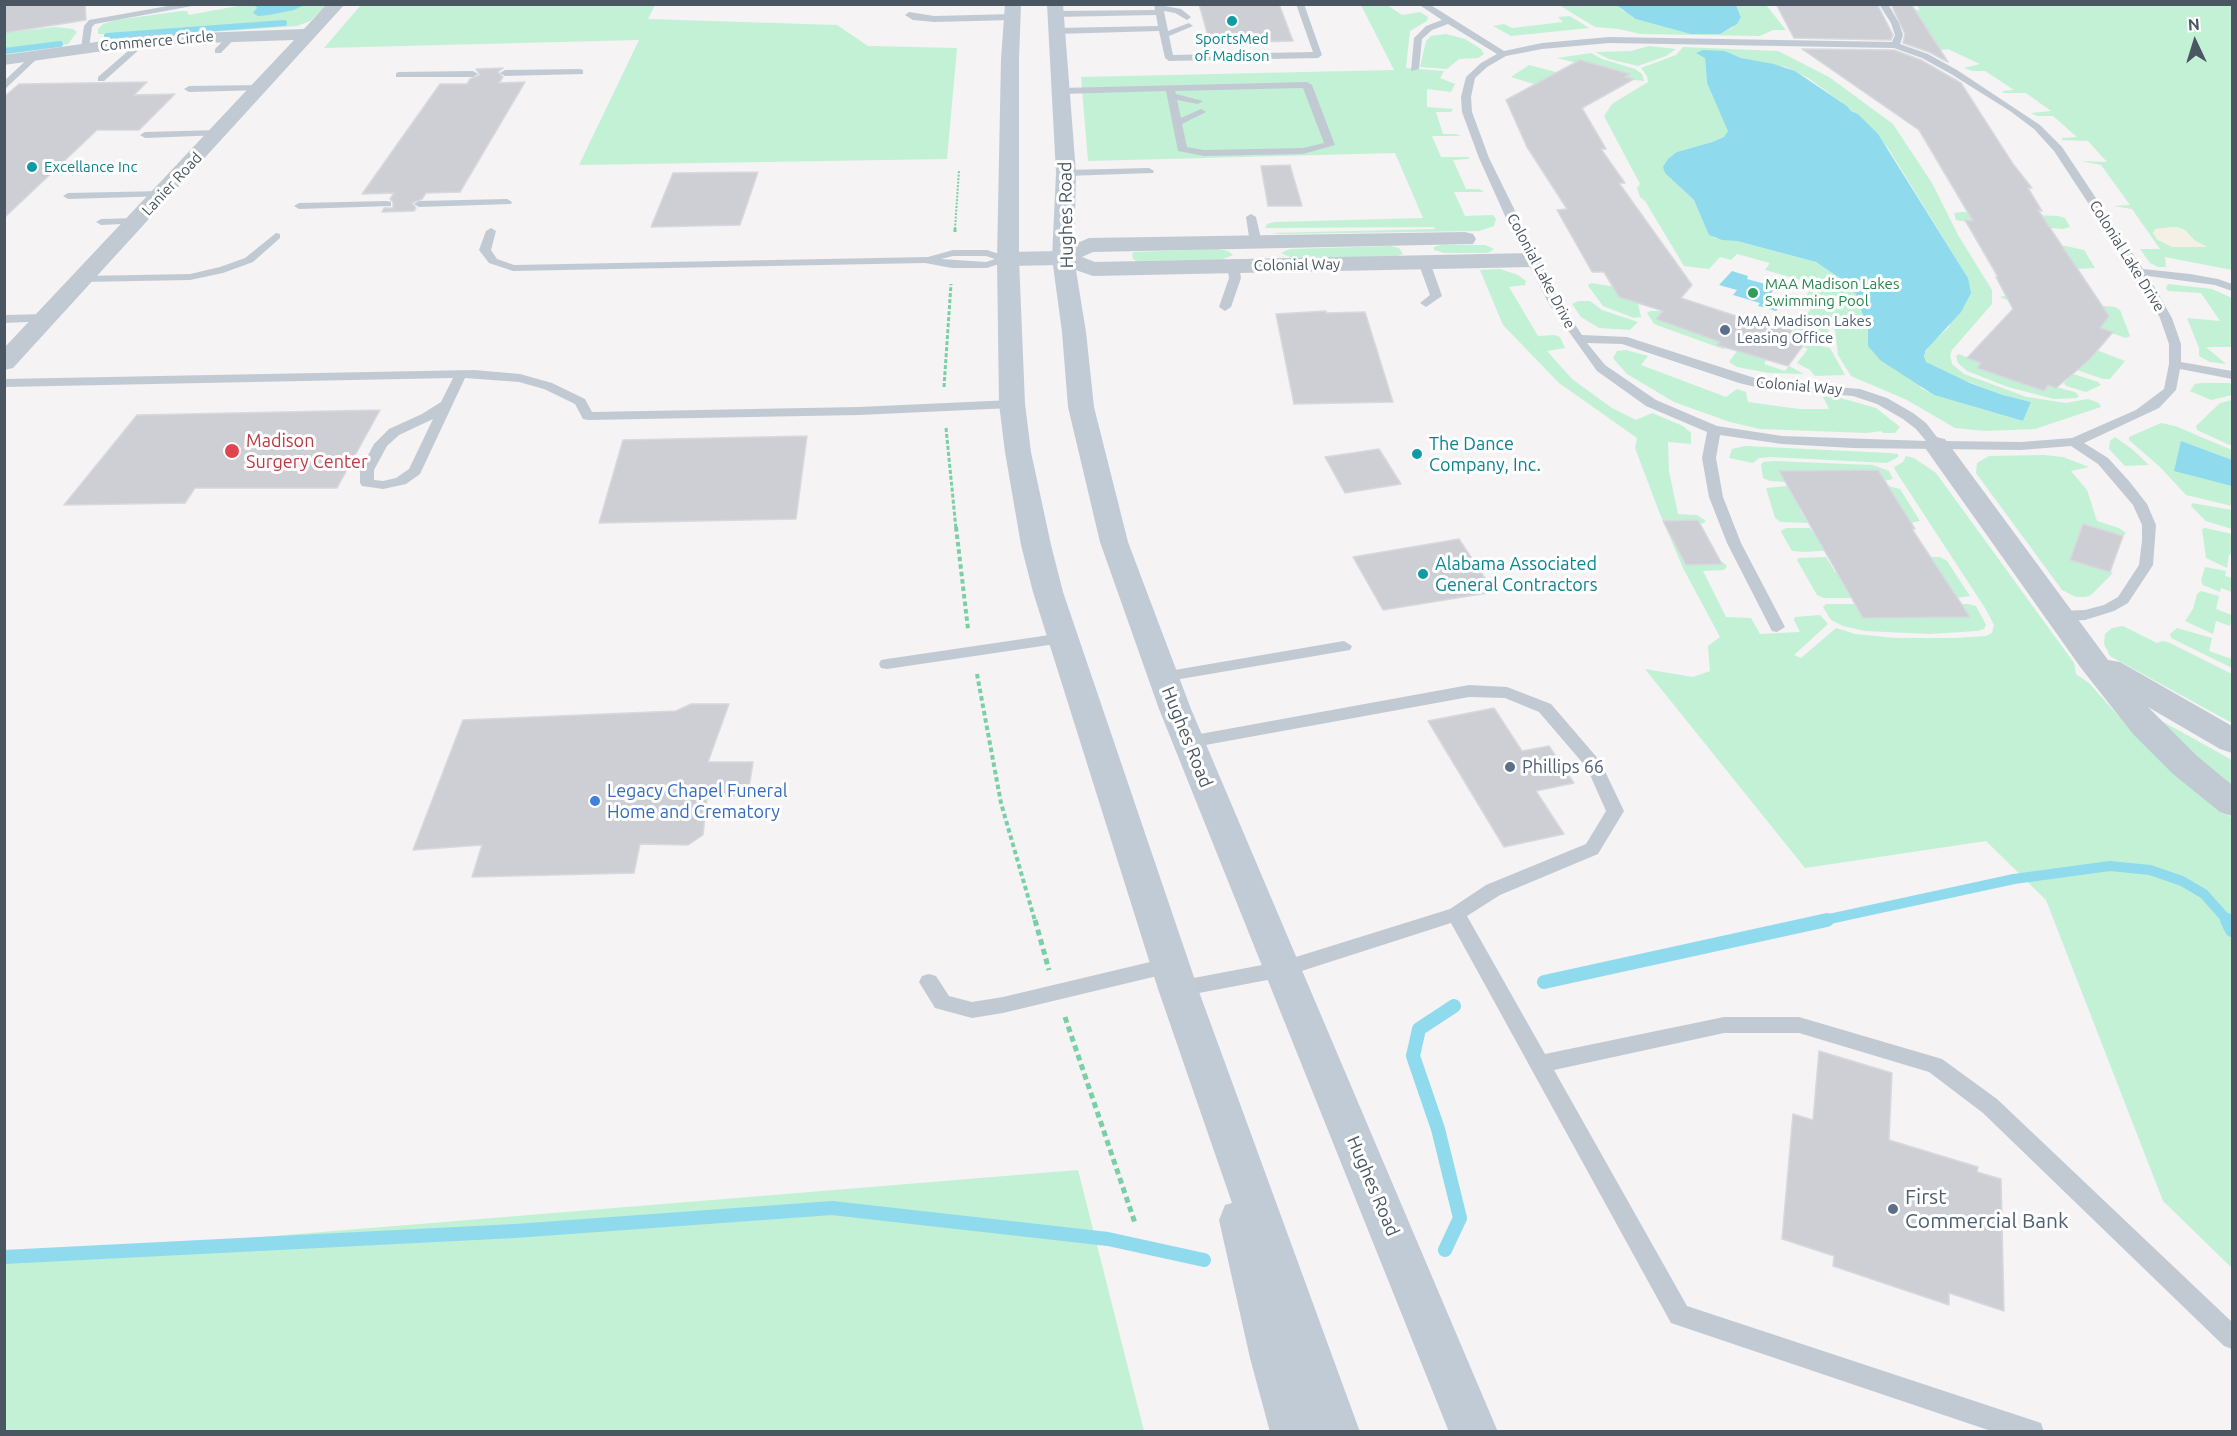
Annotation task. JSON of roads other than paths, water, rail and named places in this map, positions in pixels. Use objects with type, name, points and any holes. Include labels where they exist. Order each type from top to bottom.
[{"type":"main road","points":[[1013,11],[1010,59],[1008,259],[1012,404],[1018,452],[1036,545],[1063,638],[1175,977],[1336,1431]]},
{"type":"main road","name":"Hughes Road","points":[[1056,17],[1066,172],[1063,258],[1074,332],[1081,407],[1114,542],[1189,742],[1474,1431]]},
{"type":"main road","points":[[1201,1052],[1274,1358],[1295,1431]]},
{"type":"street","name":"Lanier Road","points":[[4,363],[139,221],[338,4]]},
{"type":"street","name":"Commerce Circle","points":[[4,60],[86,44],[234,35],[310,34]]},
{"type":"street","name":"Colonial Way","points":[[1063,258],[1089,245],[1503,238]]},
{"type":"street","points":[[1415,239],[1424,262]]},
{"type":"street","name":"Colonial Way","points":[[1008,259],[1063,258],[1093,269],[1532,260]]},
{"type":"street","points":[[1936,445],[2092,661],[2145,726],[2185,765],[2232,803]]},
{"type":"street","points":[[2092,661],[2232,741]]},
{"type":"lane","points":[[86,44],[88,26],[92,22],[199,4]]},
{"type":"lane","points":[[1159,8],[1169,58],[1318,55],[1300,4]]},
{"type":"lane","points":[[1422,4],[1503,54]]},
{"type":"lane","points":[[1883,4],[1895,23],[1899,35],[1895,45]]},
{"type":"lane","points":[[1159,8],[1178,11],[1188,21],[1163,31],[1056,17],[1159,8]]},
{"type":"lane","points":[[909,15],[916,18],[934,19],[1013,11]]},
{"type":"lane","points":[[1414,69],[1418,38],[1430,28],[1447,21]]},
{"type":"lane","points":[[218,51],[234,35]]},
{"type":"lane","points":[[101,80],[146,40]]},
{"type":"lane","name":"Colonial Lake Drive","points":[[1609,40],[1847,42],[1895,45],[1925,57],[1954,72],[2013,109],[2037,127],[2058,148],[2139,272],[2166,318],[2175,344],[2175,364],[2170,390],[2154,405],[2113,427],[2074,442],[2021,446],[1782,440],[1714,430],[1651,403],[1612,378],[1591,359],[1532,260],[1503,238],[1467,112],[1466,97],[1471,77],[1484,65],[1503,54],[1542,46],[1609,40]]},
{"type":"lane","points":[[4,87],[38,55]]},
{"type":"lane","points":[[505,73],[580,72]]},
{"type":"lane","points":[[399,75],[473,74]]},
{"type":"lane","points":[[1061,91],[1170,92],[1307,85],[1330,145],[1303,151],[1204,153],[1182,149],[1170,92]]},
{"type":"lane","points":[[189,89],[260,88]]},
{"type":"lane","points":[[1170,92],[1198,101]]},
{"type":"lane","points":[[1177,123],[1200,112]]},
{"type":"lane","points":[[145,135],[219,133]]},
{"type":"lane","points":[[1066,172],[1149,171]]},
{"type":"lane","points":[[68,196],[163,194]]},
{"type":"lane","points":[[419,204],[507,202]]},
{"type":"lane","points":[[299,206],[387,204]]},
{"type":"lane","points":[[1251,217],[1256,243]]},
{"type":"lane","points":[[101,222],[139,221]]},
{"type":"lane","points":[[491,231],[485,250],[493,261],[513,268],[952,259],[987,266],[1008,259]]},
{"type":"lane","points":[[83,279],[190,277],[223,270],[249,260],[276,236]]},
{"type":"lane","points":[[1424,262],[1436,296],[1426,303]]},
{"type":"lane","points":[[1225,307],[1235,278],[1233,266]]},
{"type":"lane","points":[[2139,272],[2190,277],[2218,282],[2232,288]]},
{"type":"lane","points":[[4,319],[47,318]]},
{"type":"lane","name":"Colonial Way","points":[[1578,339],[1623,340],[1764,385],[1855,392],[1882,401],[1908,416],[1921,426],[1936,445]]},
{"type":"lane","points":[[2175,364],[2232,375]]},
{"type":"lane","points":[[445,405],[427,417],[394,432],[381,444],[367,470],[368,483],[382,485],[401,481],[416,471],[461,374]]},
{"type":"lane","points":[[4,382],[461,374],[520,378],[548,386],[580,402],[588,416],[858,411],[1012,404]]},
{"type":"lane","points":[[1714,430],[1709,459],[1716,497],[1734,543],[1778,627]]},
{"type":"lane","points":[[2060,616],[2085,615],[2109,608],[2123,600],[2146,565],[2149,541],[2149,525],[2139,504],[2124,484],[2103,461],[2074,442]]},
{"type":"lane","points":[[887,664],[1063,638]]},
{"type":"lane","points":[[1163,677],[1344,646]]},
{"type":"lane","points":[[929,982],[942,1002],[972,1010],[1057,992],[1175,977],[1283,969],[1456,914],[1493,890],[1592,849],[1615,811],[1594,765],[1545,708],[1507,693],[1469,692],[1189,742]]},
{"type":"lane","points":[[1456,914],[1679,1315],[2032,1431]]},
{"type":"lane","points":[[1540,1065],[1724,1025],[1799,1025],[1935,1065],[1990,1106],[2232,1338]]},
{"type":"water","points":[[269,5],[304,5],[294,10],[269,15],[258,16],[253,13],[257,8]]},
{"type":"water","points":[[1616,5],[1736,5],[1741,17],[1737,24],[1720,34],[1691,34],[1636,19]]},
{"type":"water","points":[[1703,50],[1725,51],[1741,58],[1774,64],[1795,71],[1858,114],[1878,134],[1968,278],[1971,293],[1961,312],[1926,350],[1924,356],[1926,362],[1970,383],[2031,402],[2023,421],[1934,395],[1880,360],[1868,346],[1868,330],[1856,294],[1841,279],[1816,262],[1709,235],[1694,200],[1665,173],[1663,167],[1668,159],[1677,152],[1712,142],[1724,137],[1728,131],[1707,83],[1705,58],[1696,53]]},
{"type":"water","name":"MAA Madison Lakes Swimming Pool","points":[[1732,271],[1748,276],[1747,279],[1776,287],[1769,296],[1785,300],[1776,311],[1758,306],[1760,303],[1733,295],[1737,290],[1719,285]]},
{"type":"water","points":[[2181,441],[2232,460],[2232,486],[2174,471]]},
{"type":"waterway","points":[[257,4],[262,7]]},
{"type":"waterway","points":[[107,36],[284,23]]},
{"type":"waterway","points":[[4,51],[60,44]]},
{"type":"waterway","points":[[1820,921],[2014,879],[2110,866],[2150,870],[2182,881],[2204,894],[2228,921]]},
{"type":"waterway","points":[[1544,982],[1827,920]]},
{"type":"waterway","points":[[2227,920],[2232,930]]},
{"type":"waterway","points":[[1445,1250],[1460,1218],[1438,1129],[1413,1056],[1419,1029],[1454,1006]]},
{"type":"waterway","points":[[4,1257],[515,1231],[832,1208],[1108,1239],[1204,1260]]},
{"type":"place","name":"SportsMed of Madison","points":[[1232,21]]},
{"type":"place","name":"Excellance Inc","points":[[32,167]]},
{"type":"place","name":"MAA Madison Lakes Swimming Pool","points":[[1753,293]]},
{"type":"place","name":"MAA Madison Lakes Leasing Office","points":[[1725,330]]},
{"type":"place","name":"Madison Surgery Center","points":[[232,451]]},
{"type":"place","name":"The Dance Company, Inc.","points":[[1417,454]]},
{"type":"place","name":"Alabama Associated General Contractors","points":[[1423,574]]},
{"type":"place","name":"Phillips 66","points":[[1510,767]]},
{"type":"place","name":"Legacy Chapel Funeral Home and Crematory","points":[[595,801]]},
{"type":"place","name":"First Commercial Bank","points":[[1893,1209]]}]
